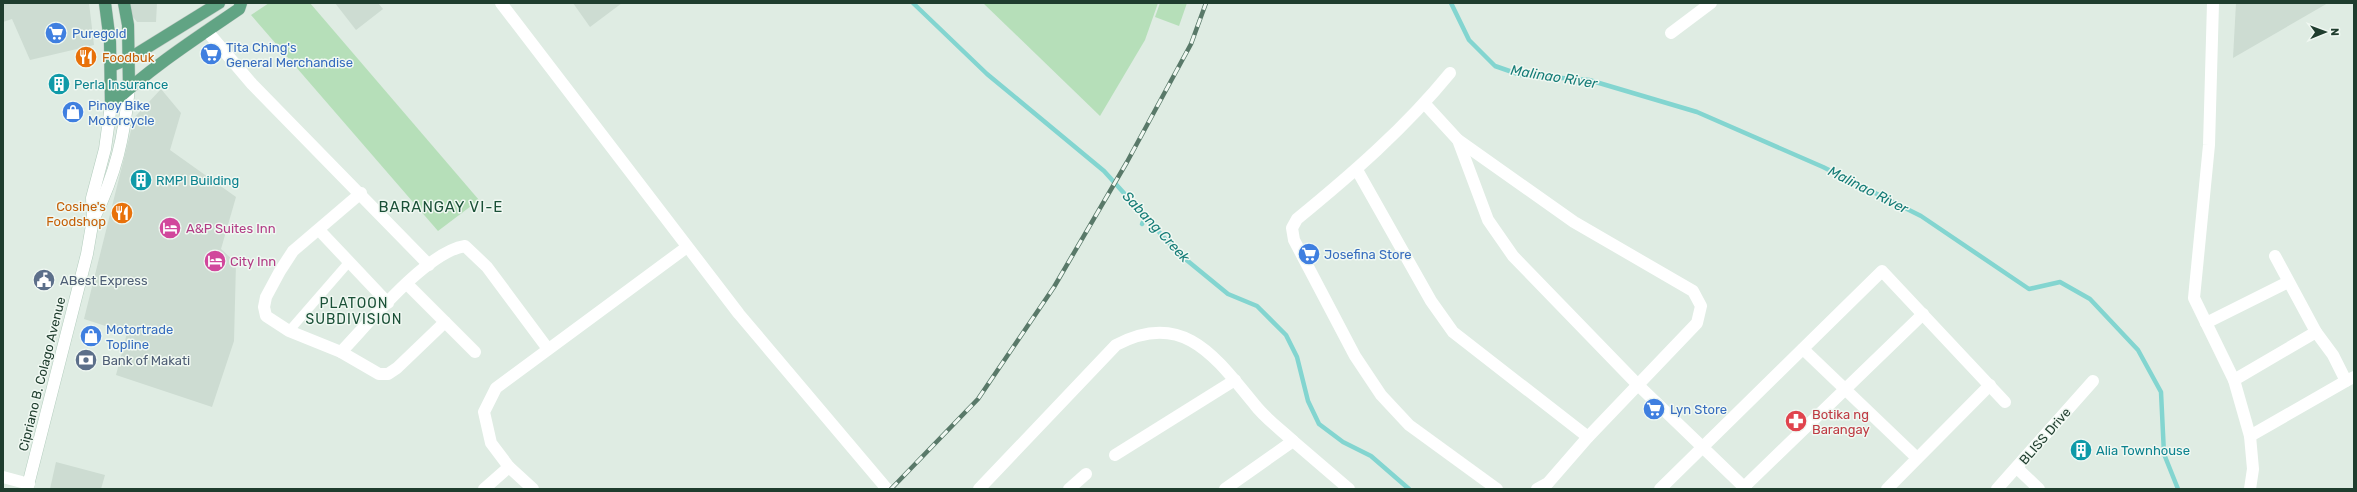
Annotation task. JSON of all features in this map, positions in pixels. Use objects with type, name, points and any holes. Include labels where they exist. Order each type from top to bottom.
[{"type":"main road","name":"Cipriano B. Colago Avenue","points":[[105,3],[111,66],[111,105]]},
{"type":"main road","name":"Cipriano B. Colago Avenue","points":[[124,3],[128,25],[130,58],[129,88]]},
{"type":"main road","points":[[111,66],[130,58],[219,3]]},
{"type":"main road","points":[[111,105],[129,88],[239,9],[241,3]]},
{"type":"street","points":[[501,3],[739,314],[887,489]]},
{"type":"street","points":[[1671,32],[1711,3]]},
{"type":"street","points":[[2213,3],[2209,145],[2194,298],[2234,380],[2250,436],[2253,469],[2250,489]]},
{"type":"street","points":[[207,31],[257,89],[361,193],[429,265]]},
{"type":"street","points":[[1450,73],[1425,104],[1357,170],[1297,219],[1292,228],[1294,240],[1355,356],[1382,395],[1409,426],[1497,489]]},
{"type":"street","name":"Cipriano B. Colago Avenue","points":[[93,219],[115,172],[125,131],[129,88]]},
{"type":"street","points":[[1425,104],[1458,140],[1574,222],[1693,291],[1701,306],[1697,323],[1588,437],[1548,483],[1537,489]]},
{"type":"street","name":"Cipriano B. Colago Avenue","points":[[28,486],[87,254],[93,219],[92,198],[105,149],[111,105]]},
{"type":"street","points":[[1458,140],[1488,220],[1513,256],[1638,385],[1745,488],[1923,314]]},
{"type":"street","points":[[1357,170],[1432,301],[1453,332],[1588,437]]},
{"type":"street","points":[[361,193],[293,251],[266,297],[264,307],[266,316],[289,331],[341,352],[379,374],[388,374],[444,322]]},
{"type":"street","points":[[319,230],[388,303]]},
{"type":"street","points":[[341,352],[407,284],[429,265],[453,248],[465,246],[487,267],[548,349]]},
{"type":"street","points":[[533,489],[509,467],[491,443],[484,412],[496,388],[687,247]]},
{"type":"street","points":[[2250,436],[2350,379],[2316,332],[2288,282],[2276,256]]},
{"type":"street","points":[[289,331],[349,262]]},
{"type":"street","points":[[1660,489],[1702,445],[1882,271],[2005,402]]},
{"type":"street","points":[[2206,323],[2288,282]]},
{"type":"street","points":[[407,284],[475,352]]},
{"type":"street","points":[[2234,380],[2316,332]]},
{"type":"street","points":[[979,489],[1116,345],[1134,336],[1163,333],[1186,336],[1207,352],[1235,380],[1256,407],[1349,489]]},
{"type":"street","points":[[1803,349],[1845,391],[1917,458]]},
{"type":"street","points":[[1115,455],[1235,380]]},
{"type":"street","name":"BLISS Drive","points":[[1997,489],[2093,382]]},
{"type":"street","points":[[1887,489],[1990,386]]},
{"type":"street","points":[[1225,489],[1293,441]]},
{"type":"street","points":[[484,489],[509,467]]},
{"type":"street","points":[[2016,468],[2039,489]]},
{"type":"street","points":[[1069,489],[1086,474]]},
{"type":"street","points":[[3,477],[28,486]]},
{"type":"shaded area","name":"Puregold","points":[[3,3],[89,3],[94,45],[30,60],[12,19],[3,22]]},
{"type":"shaded area","points":[[128,3],[157,3],[156,22],[137,22],[129,12]]},
{"type":"shaded area","points":[[335,3],[378,3],[383,9],[356,30]]},
{"type":"shaded area","points":[[573,3],[622,3],[590,27]]},
{"type":"shaded area","points":[[2236,3],[2328,3],[2233,58]]},
{"type":"shaded area","points":[[161,89],[181,113],[170,150],[236,197],[221,249],[236,263],[234,341],[212,407],[116,375],[127,333],[84,319],[134,118]]},
{"type":"shaded area","points":[[56,462],[105,475],[101,489],[50,489]]},
{"type":"green space","points":[[269,3],[310,3],[479,200],[438,231],[251,15]]},
{"type":"green space","points":[[983,3],[1158,3],[1145,40],[1100,116]]},
{"type":"green space","points":[[1160,3],[1187,3],[1179,26],[1155,17]]},
{"type":"waterway","name":"Sabang Creek","points":[[913,3],[987,74],[1104,171],[1178,253],[1228,294],[1257,306],[1286,335],[1297,357],[1308,401],[1319,424],[1343,442],[1371,456],[1409,489]]},
{"type":"waterway","name":"Malinao River","points":[[1451,3],[1469,40],[1495,66],[1521,75],[1589,80],[1697,112],[1823,167],[1921,216],[2029,289],[2060,282],[2090,299],[2138,350],[2161,392],[2164,454],[2178,489]]},
{"type":"waterway","points":[[1142,224],[1146,216]]},
{"type":"railway","points":[[891,489],[978,399],[1054,287],[1127,162],[1191,44],[1206,3]]},
{"type":"place","name":"Puregold","points":[[56,33]]},
{"type":"place","name":"Tita Ching's General Merchandise","points":[[211,54]]},
{"type":"place","name":"Foodbuk","points":[[86,57]]},
{"type":"place","name":"Perla Insurance","points":[[59,84]]},
{"type":"place","name":"Pinoy Bike Motorcycle","points":[[73,112]]},
{"type":"place","name":"RMPI Building","points":[[141,180]]},
{"type":"place","name":"Cosine's Foodshop","points":[[122,213]]},
{"type":"place","name":"A&P Suites Inn","points":[[170,228]]},
{"type":"place","name":"Josefina Store","points":[[1309,254]]},
{"type":"place","name":"City Inn","points":[[215,261]]},
{"type":"place","name":"ABest Express","points":[[44,280]]},
{"type":"place","name":"Motortrade Topline","points":[[91,336]]},
{"type":"place","name":"Bank of Makati","points":[[86,360]]},
{"type":"place","name":"Lyn Store","points":[[1654,409]]},
{"type":"place","name":"Botika ng Barangay","points":[[1796,421]]},
{"type":"place","name":"Alia Townhouse","points":[[2081,450]]},
{"type":"district","name":"BARANGAY VI-E","points":[[441,207]]},
{"type":"district","name":"PLATOON SUBDIVISION","points":[[354,312]]}]
